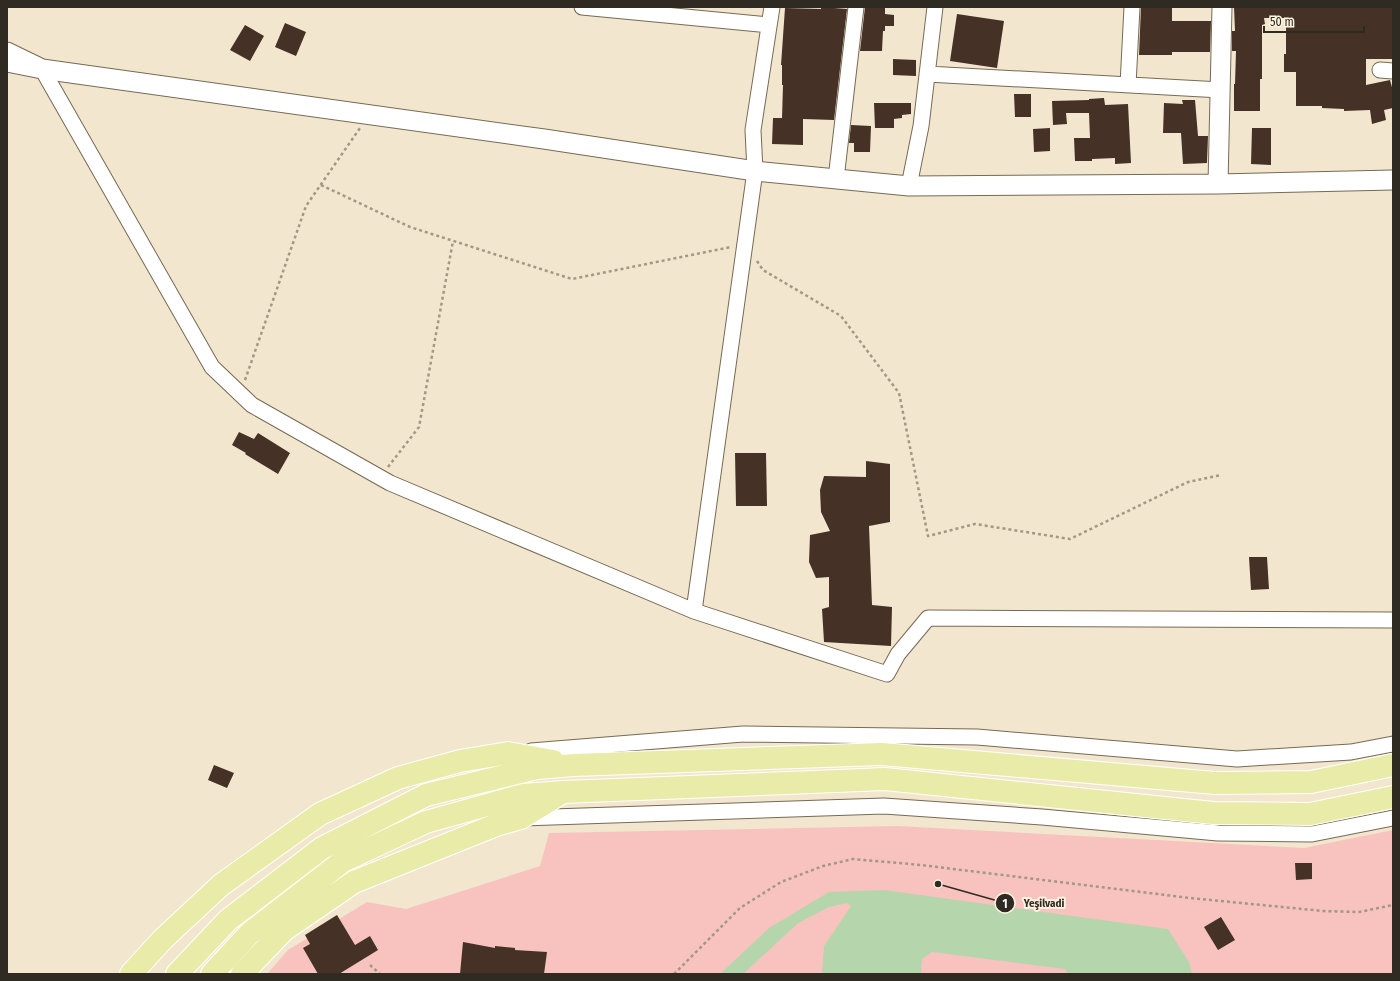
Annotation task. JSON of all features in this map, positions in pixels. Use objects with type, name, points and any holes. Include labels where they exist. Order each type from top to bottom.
[{"type":"main road","points":[[131,974],[163,939],[221,885],[320,814],[398,778],[460,761],[508,753],[574,765]]},
{"type":"main road","points":[[177,974],[228,920],[322,848],[426,795],[537,768],[574,765],[882,754],[1223,783],[1311,782],[1393,765]]},
{"type":"main road","points":[[212,974],[250,933],[343,861],[426,822],[523,795],[563,792],[885,779],[1213,813],[1310,814],[1393,797]]},
{"type":"main road","points":[[242,974],[284,930],[354,882],[496,825],[521,818],[563,792]]},
{"type":"street","points":[[582,7],[769,25]]},
{"type":"street","points":[[694,611],[755,171],[753,130],[772,7]]},
{"type":"street","points":[[836,179],[856,7]]},
{"type":"street","points":[[909,186],[921,126],[935,7]]},
{"type":"street","points":[[1128,85],[1132,7]]},
{"type":"street","points":[[1218,184],[1222,7]]},
{"type":"street","points":[[7,52],[42,69],[212,367],[252,405],[390,484],[694,611],[887,674],[898,654],[928,618],[1393,620]]},
{"type":"street","points":[[7,62],[42,69],[544,139],[755,171],[909,186],[1218,184],[1393,180]]},
{"type":"street","points":[[927,74],[1221,90]]},
{"type":"street","points":[[508,753],[743,734],[977,737],[1237,759],[1351,752],[1393,744]]},
{"type":"street","points":[[521,818],[884,806],[1042,817],[1218,833],[1312,834],[1393,818]]},
{"type":"path","points":[[240,393],[306,206],[369,115]]},
{"type":"path","points":[[321,185],[410,227],[572,279],[745,244],[763,270],[841,316],[898,393],[928,536],[975,524],[1070,540],[1188,482],[1220,475]]},
{"type":"path","points":[[380,478],[419,427],[453,241]]},
{"type":"path","points":[[674,974],[740,908],[781,882],[823,866],[853,859],[921,865],[1190,898],[1324,911],[1360,912],[1393,905]]},
{"type":"path","points":[[370,965],[380,974]]},
{"type":"shaded area","points":[[898,826],[1304,848],[1393,830],[1393,974],[267,974],[288,950],[367,902],[406,909],[540,866],[549,833]]},
{"type":"shaded area","points":[[884,890],[1168,929],[1189,962],[1192,974],[1068,974],[1065,969],[932,952],[922,959],[921,974],[822,974],[824,946],[851,906],[847,903],[829,907],[798,923],[743,974],[720,974],[769,928],[829,892]]},
{"type":"building","points":[[821,7],[847,9],[834,120],[803,119],[803,145],[772,144],[773,118],[782,118],[783,85],[781,65],[785,8],[821,9]]},
{"type":"building","points":[[865,7],[885,7],[885,14],[894,15],[894,26],[885,26],[885,31],[883,31],[882,51],[860,51]]},
{"type":"building","points":[[1141,7],[1172,7],[1172,21],[1211,21],[1210,52],[1172,52],[1172,55],[1139,55]]},
{"type":"building","points":[[1234,7],[1393,7],[1393,59],[1366,59],[1366,85],[1390,80],[1393,91],[1393,108],[1384,110],[1386,120],[1372,124],[1370,110],[1344,111],[1344,109],[1322,108],[1322,106],[1296,106],[1296,72],[1284,72],[1284,54],[1286,54],[1286,18],[1264,18],[1265,24],[1262,25],[1262,79],[1260,79],[1260,111],[1234,111],[1236,51],[1232,51],[1232,31],[1235,31]]},
{"type":"building","points":[[957,14],[1004,21],[997,68],[950,61]]},
{"type":"building","points":[[285,23],[306,32],[296,56],[275,47]]},
{"type":"building","points":[[245,25],[264,36],[250,61],[230,50]]},
{"type":"building","points":[[893,59],[916,60],[916,76],[893,75]]},
{"type":"building","points":[[1014,94],[1031,94],[1031,117],[1015,117]]},
{"type":"building","points":[[1104,98],[1105,105],[1128,104],[1131,163],[1115,164],[1115,158],[1092,159],[1092,161],[1075,161],[1074,138],[1090,138],[1089,113],[1066,113],[1067,124],[1053,125],[1052,101]]},
{"type":"building","points":[[1182,100],[1195,100],[1198,136],[1208,136],[1207,163],[1183,164],[1181,133],[1163,133],[1164,103],[1183,104]]},
{"type":"building","points":[[874,103],[911,103],[911,114],[902,115],[902,118],[894,119],[894,128],[875,128]]},
{"type":"building","points":[[851,125],[871,126],[870,152],[854,152],[854,143],[849,143]]},
{"type":"building","points":[[1050,128],[1050,151],[1034,152],[1033,129]]},
{"type":"building","points":[[1252,128],[1271,128],[1271,165],[1251,164]]},
{"type":"building","points":[[239,432],[254,439],[258,433],[290,453],[278,474],[232,445]]},
{"type":"building","points":[[735,453],[766,453],[767,506],[736,506]]},
{"type":"building","points":[[866,461],[890,464],[890,522],[869,526],[872,605],[892,607],[891,646],[824,642],[822,609],[829,607],[829,577],[816,578],[809,562],[810,535],[830,531],[821,512],[820,490],[824,476],[866,477]]},
{"type":"building","points":[[1249,557],[1267,557],[1269,589],[1251,590]]},
{"type":"building","points":[[214,765],[234,773],[227,788],[208,780]]},
{"type":"building","points":[[1295,863],[1312,863],[1312,879],[1296,880]]},
{"type":"building","points":[[337,915],[355,945],[370,936],[378,950],[339,974],[318,974],[303,948],[310,944],[305,935]]},
{"type":"building","points":[[1221,917],[1235,940],[1218,950],[1204,927]]},
{"type":"building","points":[[463,942],[495,948],[495,946],[515,948],[515,950],[547,952],[544,974],[460,974]]},
{"type":"place","name":"Yeşilvadi","points":[[938,884]]}]
